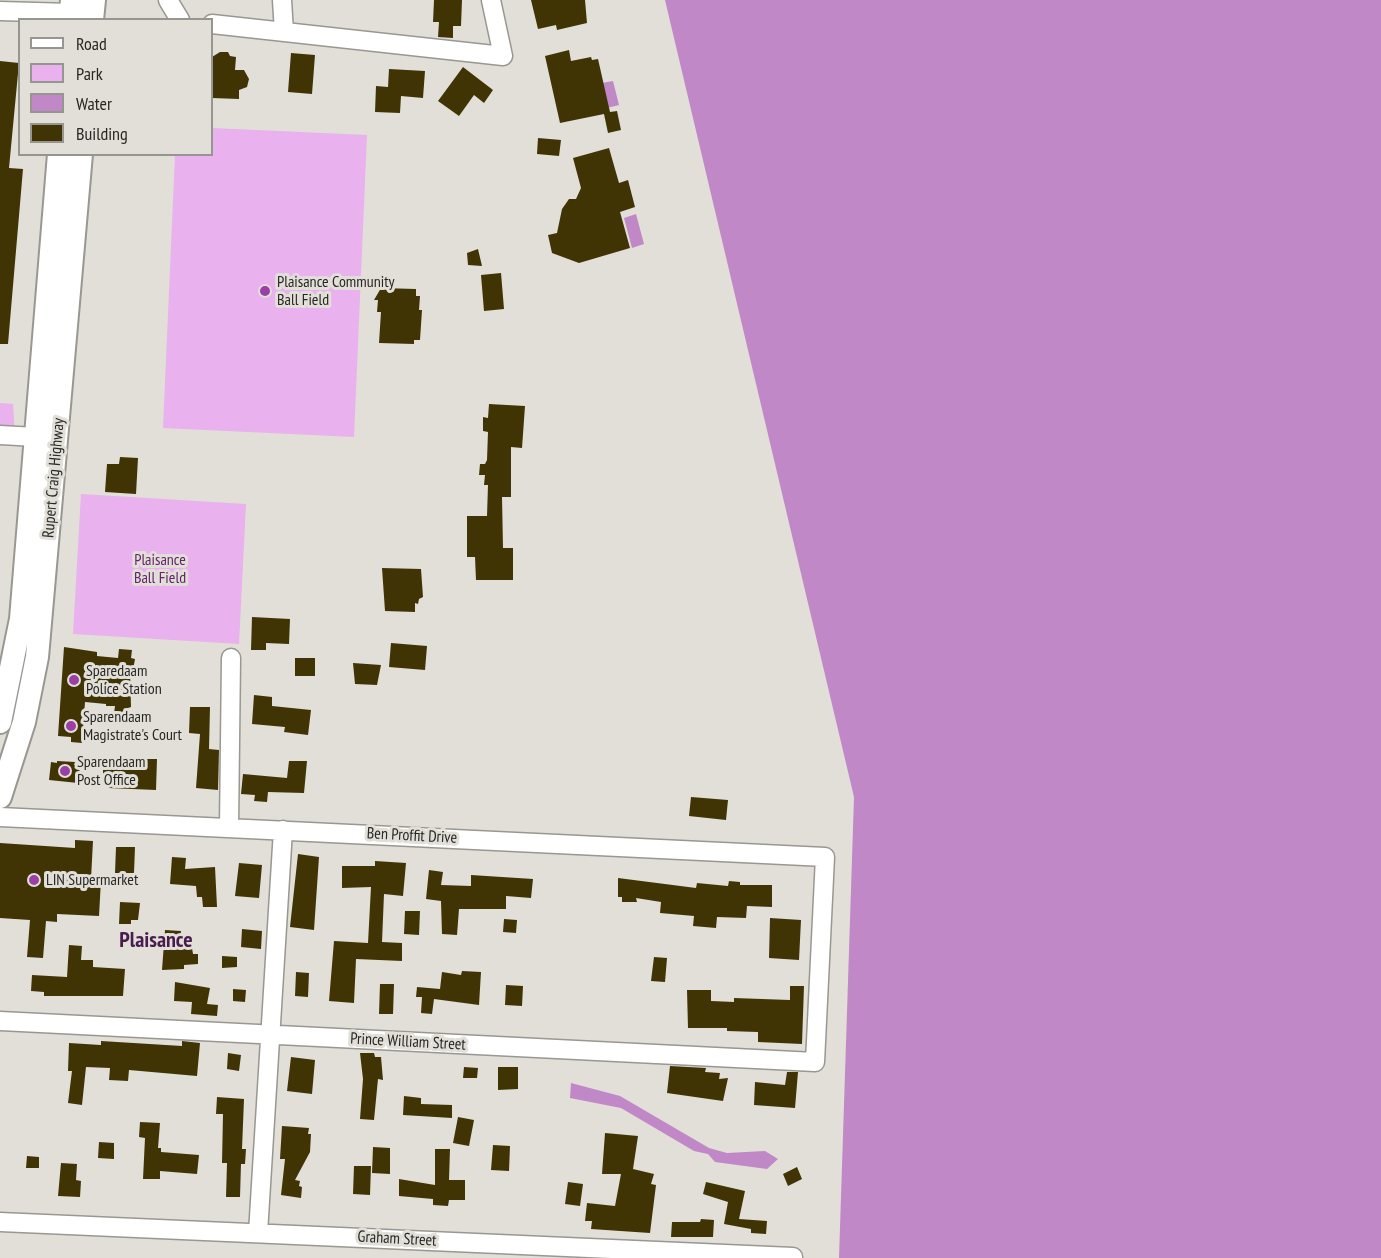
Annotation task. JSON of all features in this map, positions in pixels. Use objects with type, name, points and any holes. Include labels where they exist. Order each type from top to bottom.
[{"type":"main road","points":[[76,13],[94,0]]},
{"type":"main road","name":"Rupert Craig Highway","points":[[0,722],[21,619],[59,156]]},
{"type":"main road","name":"Rupert Craig Highway","points":[[0,797],[24,722],[37,657],[81,156]]},
{"type":"street","points":[[168,0],[179,18]]},
{"type":"street","points":[[282,0],[284,32]]},
{"type":"street","points":[[213,24],[503,56],[491,0]]},
{"type":"street","points":[[0,10],[76,13]]},
{"type":"street","points":[[0,435],[36,437]]},
{"type":"street","points":[[229,827],[231,658]]},
{"type":"street","name":"Ben Proffit Drive","points":[[0,817],[825,857],[815,1062]]},
{"type":"street","points":[[258,1233],[284,830]]},
{"type":"street","name":"Prince William Street","points":[[0,1021],[815,1062]]},
{"type":"street","name":"Graham Street","points":[[0,1222],[793,1257]]},
{"type":"green space","name":"Plaisance Community Ball Field","points":[[213,128],[367,135],[354,437],[163,428],[175,156],[213,156]]},
{"type":"green space","points":[[0,403],[13,404],[15,436],[0,435]]},
{"type":"green space","name":"Plaisance Ball Field","points":[[81,494],[246,504],[239,644],[73,634]]},
{"type":"water","points":[[665,0],[1381,0],[1381,1258],[839,1258],[854,797]]},
{"type":"water","points":[[613,81],[619,105],[607,108],[602,83]]},
{"type":"water","points":[[636,214],[644,244],[632,248],[624,218]]},
{"type":"water","points":[[571,1083],[620,1096],[709,1148],[727,1153],[765,1151],[778,1159],[767,1169],[715,1162],[708,1154],[694,1151],[621,1108],[570,1098]]},
{"type":"building","points":[[434,0],[462,0],[461,26],[453,26],[453,38],[438,37],[439,22],[433,22]]},
{"type":"building","points":[[531,0],[585,0],[587,23],[557,30],[556,25],[538,29]]},
{"type":"building","points":[[569,50],[571,61],[591,57],[592,60],[598,59],[610,112],[617,111],[621,130],[608,133],[604,114],[560,123],[545,56]]},
{"type":"building","points":[[220,52],[228,52],[230,56],[236,57],[235,70],[244,70],[249,79],[247,87],[239,90],[239,99],[213,98],[213,56]]},
{"type":"building","points":[[291,53],[315,55],[312,94],[288,92]]},
{"type":"building","points":[[0,61],[18,63],[9,168],[23,169],[8,344],[0,344]]},
{"type":"building","points":[[463,67],[493,90],[484,103],[474,95],[459,116],[438,101]]},
{"type":"building","points":[[389,69],[425,71],[423,98],[401,96],[400,113],[375,112],[376,86],[388,87]]},
{"type":"building","points":[[538,138],[561,140],[559,156],[537,154]]},
{"type":"building","points":[[609,148],[619,183],[628,180],[635,207],[620,212],[630,248],[579,263],[552,253],[548,235],[557,233],[562,209],[569,199],[576,199],[581,188],[573,158]]},
{"type":"building","points":[[478,249],[482,266],[468,265],[467,253]]},
{"type":"building","points":[[501,273],[504,309],[484,311],[481,275]]},
{"type":"building","points":[[381,288],[416,289],[416,296],[420,296],[419,310],[422,310],[420,340],[414,340],[414,344],[379,343],[381,312],[377,312],[378,300],[374,300]]},
{"type":"building","points":[[489,404],[525,406],[522,448],[511,447],[511,497],[502,497],[503,548],[513,548],[513,580],[476,580],[475,557],[467,557],[467,516],[487,516],[488,485],[484,485],[485,475],[479,475],[480,464],[485,464],[487,460],[488,432],[483,431],[483,417],[488,418]]},
{"type":"building","points":[[120,457],[138,458],[136,494],[105,492],[107,464],[119,464]]},
{"type":"building","points":[[382,568],[421,569],[423,597],[419,599],[418,604],[415,603],[415,612],[385,611]]},
{"type":"building","points":[[252,617],[290,619],[289,644],[266,643],[266,650],[251,650]]},
{"type":"building","points":[[391,643],[427,646],[425,670],[389,667]]},
{"type":"building","points":[[64,647],[97,652],[97,656],[118,658],[119,649],[132,650],[131,658],[135,659],[133,670],[130,669],[131,707],[128,708],[127,714],[114,714],[115,706],[85,702],[82,743],[71,742],[71,737],[58,736]]},
{"type":"building","points":[[295,658],[315,658],[315,676],[295,676]]},
{"type":"building","points":[[353,663],[381,665],[377,685],[355,684]]},
{"type":"building","points":[[254,695],[272,697],[272,706],[311,710],[308,735],[284,732],[285,727],[252,724]]},
{"type":"building","points":[[190,707],[210,707],[209,749],[219,750],[218,790],[196,788],[200,734],[189,733]]},
{"type":"building","points":[[138,759],[157,759],[156,790],[109,788],[110,780],[103,779],[103,768],[110,768],[111,760],[138,761]]},
{"type":"building","points":[[57,761],[75,762],[74,765],[80,766],[78,783],[49,780],[51,762],[57,763]]},
{"type":"building","points":[[289,761],[307,761],[304,793],[268,792],[267,802],[254,801],[255,795],[241,794],[243,774],[287,778]]},
{"type":"building","points":[[691,797],[728,800],[726,820],[689,816]]},
{"type":"building","name":"LIN Supermarket","points":[[75,840],[93,841],[91,879],[101,880],[99,916],[57,914],[57,922],[46,921],[43,958],[27,957],[30,920],[0,918],[0,843],[75,848]]},
{"type":"building","points":[[116,847],[135,847],[134,873],[115,873]]},
{"type":"building","points":[[298,854],[319,857],[314,930],[290,927]]},
{"type":"building","points":[[172,857],[186,858],[185,869],[215,867],[217,907],[203,907],[202,897],[197,897],[196,886],[170,884]]},
{"type":"building","points":[[375,861],[406,863],[403,896],[384,894],[382,942],[402,943],[402,961],[356,959],[354,1003],[329,1001],[334,941],[368,943],[371,887],[342,888],[342,866],[375,866]]},
{"type":"building","points":[[239,863],[262,865],[259,898],[235,896]]},
{"type":"building","points":[[429,870],[443,872],[441,885],[471,886],[471,875],[533,879],[531,898],[506,896],[506,909],[459,909],[457,935],[442,934],[441,901],[426,899]]},
{"type":"building","points":[[618,878],[696,888],[697,883],[728,886],[729,881],[740,882],[740,885],[772,885],[772,907],[747,906],[746,918],[717,917],[716,928],[693,926],[694,916],[660,913],[661,902],[636,898],[637,902],[622,902],[622,897],[618,897]]},
{"type":"building","points":[[120,902],[140,903],[138,920],[131,920],[131,924],[119,924]]},
{"type":"building","points":[[405,911],[420,911],[419,935],[404,934]]},
{"type":"building","points":[[770,918],[801,920],[799,960],[769,958]]},
{"type":"building","points":[[504,919],[517,920],[516,933],[503,932]]},
{"type":"building","points":[[242,929],[262,931],[261,949],[241,947]]},
{"type":"building","points":[[165,930],[181,931],[180,949],[192,948],[193,954],[198,954],[198,964],[184,965],[184,969],[162,970]]},
{"type":"building","points":[[69,945],[82,946],[81,960],[93,960],[93,967],[125,969],[123,996],[44,996],[44,992],[31,991],[32,975],[67,977]]},
{"type":"building","points":[[222,956],[237,957],[237,967],[222,968]]},
{"type":"building","points":[[654,957],[667,958],[665,982],[651,981]]},
{"type":"building","points":[[462,971],[481,972],[479,1005],[434,999],[432,1014],[421,1013],[422,997],[416,997],[417,987],[440,989],[442,972],[461,975]]},
{"type":"building","points":[[296,972],[309,973],[308,997],[295,996]]},
{"type":"building","points":[[175,982],[210,988],[207,1004],[218,1005],[217,1016],[191,1014],[192,1002],[174,1001]]},
{"type":"building","points":[[380,984],[394,984],[393,1014],[379,1014]]},
{"type":"building","points":[[506,985],[523,986],[522,1006],[505,1005]]},
{"type":"building","points":[[790,986],[804,986],[802,1044],[758,1042],[758,1032],[727,1031],[727,1028],[688,1028],[687,990],[711,990],[711,1001],[734,1002],[734,998],[790,1000]]},
{"type":"building","points":[[233,989],[246,990],[245,1002],[233,1001]]},
{"type":"building","points":[[101,1041],[182,1046],[182,1041],[200,1043],[197,1076],[129,1070],[128,1081],[109,1080],[110,1068],[86,1067],[82,1105],[68,1103],[72,1071],[68,1071],[69,1043],[101,1045]]},
{"type":"building","points":[[228,1053],[241,1055],[239,1071],[227,1069]]},
{"type":"building","points":[[360,1053],[374,1053],[375,1057],[381,1057],[383,1080],[378,1079],[374,1120],[360,1119],[363,1079]]},
{"type":"building","points":[[291,1057],[315,1060],[312,1094],[287,1091]]},
{"type":"building","points":[[670,1066],[706,1068],[705,1072],[720,1073],[719,1079],[728,1078],[723,1101],[667,1093]]},
{"type":"building","points":[[464,1067],[478,1068],[477,1078],[463,1078]]},
{"type":"building","points":[[498,1067],[518,1067],[518,1089],[498,1090]]},
{"type":"building","points":[[787,1072],[798,1072],[795,1108],[754,1105],[755,1082],[785,1085]]},
{"type":"building","points":[[404,1096],[421,1098],[421,1104],[452,1105],[452,1118],[403,1115]]},
{"type":"building","points":[[217,1097],[244,1099],[242,1149],[246,1149],[245,1164],[241,1164],[240,1197],[226,1197],[227,1163],[222,1163],[223,1114],[216,1114]]},
{"type":"building","points":[[458,1117],[474,1120],[469,1146],[453,1143]]},
{"type":"building","points":[[140,1122],[160,1123],[158,1148],[161,1148],[161,1152],[199,1155],[197,1174],[160,1171],[160,1179],[143,1179],[145,1138],[139,1137]]},
{"type":"building","points":[[282,1126],[309,1128],[308,1134],[311,1134],[310,1152],[295,1180],[300,1181],[299,1186],[302,1187],[301,1198],[281,1195],[285,1159],[280,1159]]},
{"type":"building","points":[[605,1133],[638,1136],[633,1169],[654,1174],[651,1184],[656,1185],[650,1233],[591,1229],[592,1221],[585,1221],[587,1203],[615,1206],[621,1174],[602,1174]]},
{"type":"building","points":[[99,1142],[114,1143],[114,1159],[98,1158]]},
{"type":"building","points":[[493,1145],[510,1146],[509,1171],[491,1170]]},
{"type":"building","points":[[373,1147],[390,1148],[390,1174],[372,1173]]},
{"type":"building","points":[[435,1149],[450,1149],[449,1180],[465,1180],[465,1200],[449,1200],[448,1206],[433,1205],[433,1199],[399,1196],[399,1179],[435,1185]]},
{"type":"building","points":[[27,1156],[39,1157],[39,1168],[26,1168]]},
{"type":"building","points":[[61,1163],[77,1164],[76,1180],[81,1181],[80,1197],[58,1196]]},
{"type":"building","points":[[354,1166],[371,1166],[370,1195],[353,1194]]},
{"type":"building","points":[[797,1167],[802,1179],[788,1186],[783,1174]]},
{"type":"building","points":[[568,1182],[583,1184],[580,1206],[565,1204]]},
{"type":"building","points":[[706,1182],[745,1191],[739,1219],[767,1221],[766,1234],[751,1233],[751,1229],[724,1224],[728,1202],[703,1194]]},
{"type":"building","points":[[701,1219],[714,1220],[713,1237],[671,1237],[672,1222],[700,1222]]},
{"type":"place","name":"Plaisance Community Ball Field","points":[[265,291]]},
{"type":"place","name":"Sparedaam Police Station","points":[[74,680]]},
{"type":"place","name":"Sparendaam Magistrate's Court","points":[[71,726]]},
{"type":"place","name":"Sparendaam Post Office","points":[[65,771]]},
{"type":"place","name":"LIN Supermarket","points":[[34,880]]},
{"type":"district","name":"Plaisance","points":[[156,941]]}]
